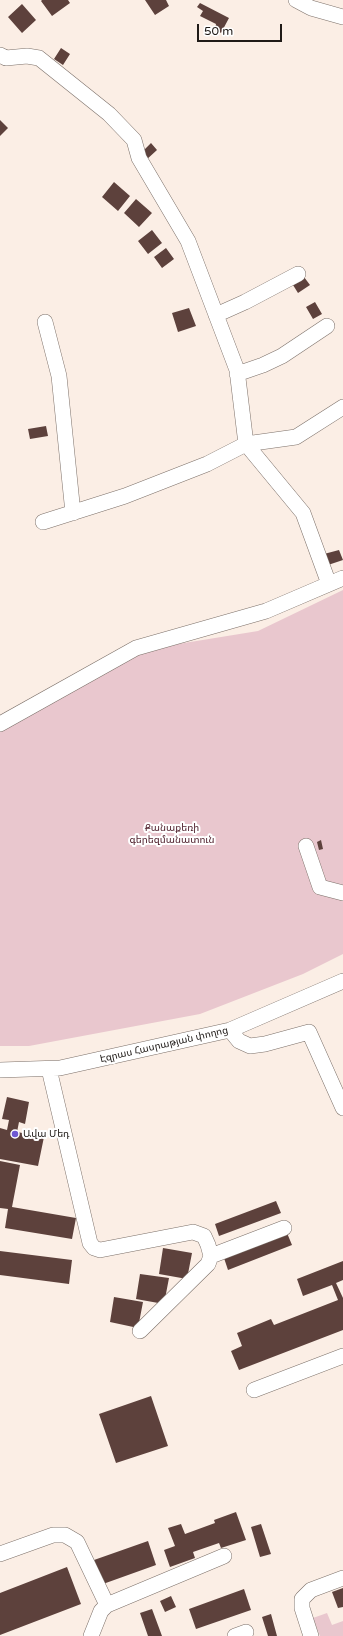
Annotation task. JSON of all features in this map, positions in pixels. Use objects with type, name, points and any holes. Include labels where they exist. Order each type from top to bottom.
[{"type":"street","points":[[296,0],[311,8],[343,17]]},
{"type":"street","points":[[0,55],[6,58],[26,56],[39,58],[110,114],[134,140],[138,158],[188,241],[216,314],[237,374],[246,444],[302,514],[329,584]]},
{"type":"street","points":[[216,314],[246,302],[298,274]]},
{"type":"street","points":[[45,322],[59,376],[73,513]]},
{"type":"street","points":[[237,374],[263,365],[282,356],[327,326]]},
{"type":"street","points":[[43,522],[125,496],[207,464],[246,444],[296,436],[343,407]]},
{"type":"street","points":[[0,724],[136,648],[266,611],[343,578]]},
{"type":"street","points":[[306,846],[320,887],[343,893]]},
{"type":"street","name":"Էզրաս Հասրաթյան փողոց","points":[[231,1031],[343,980]]},
{"type":"street","name":"Էզրաս Հասրաթյան փողոց","points":[[0,1075],[50,1071],[231,1031],[343,986]]},
{"type":"street","points":[[231,1031],[239,1041],[250,1046],[265,1044],[309,1032],[343,1108]]},
{"type":"street","name":"Էզրաս Հասրաթյան փողոց","points":[[0,1070],[50,1071]]},
{"type":"street","points":[[50,1071],[90,1243],[94,1248],[100,1250],[193,1232],[204,1236],[211,1256],[208,1264],[140,1331]]},
{"type":"street","points":[[211,1256],[284,1228]]},
{"type":"street","points":[[254,1390],[343,1356]]},
{"type":"street","points":[[0,1554],[53,1535],[65,1535],[77,1542],[107,1605]]},
{"type":"street","points":[[91,1636],[101,1611],[107,1605],[224,1556]]},
{"type":"street","points":[[311,1636],[302,1608],[302,1599],[311,1590],[343,1578]]},
{"type":"green space","name":"Քանաքեռի գերեզմանատուն","points":[[343,590],[343,954],[303,974],[200,1014],[29,1046],[0,1046],[0,732],[144,652],[178,644],[258,631]]},
{"type":"green space","points":[[327,1613],[332,1625],[343,1621],[343,1636],[320,1636],[313,1618]]},
{"type":"building","points":[[68,0],[70,3],[52,16],[41,1]]},
{"type":"building","points":[[145,0],[166,0],[169,6],[155,15]]},
{"type":"building","points":[[200,3],[229,18],[221,33],[215,29],[216,24],[200,16],[203,11],[197,7]]},
{"type":"building","points":[[22,4],[36,20],[22,33],[8,17]]},
{"type":"building","points":[[61,48],[70,54],[63,65],[54,59]]},
{"type":"building","points":[[0,120],[8,128],[0,136]]},
{"type":"building","points":[[151,143],[157,150],[145,161],[141,153]]},
{"type":"building","points":[[114,182],[130,196],[118,211],[102,197]]},
{"type":"building","points":[[136,199],[152,213],[139,227],[124,213]]},
{"type":"building","points":[[152,230],[162,243],[148,254],[138,241]]},
{"type":"building","points":[[166,248],[174,259],[162,268],[154,257]]},
{"type":"building","points":[[304,277],[310,285],[298,293],[293,285]]},
{"type":"building","points":[[315,302],[322,314],[313,319],[306,307]]},
{"type":"building","points":[[189,308],[196,326],[178,332],[172,313]]},
{"type":"building","points":[[46,426],[48,436],[30,439],[28,429]]},
{"type":"building","points":[[339,550],[343,560],[328,565],[324,554]]},
{"type":"building","points":[[321,840],[323,849],[319,850],[317,842]]},
{"type":"building","name":"Ավա Մեդ","points":[[7,1097],[29,1102],[25,1124],[19,1122],[17,1132],[44,1137],[38,1166],[0,1159],[0,1128],[7,1130],[9,1120],[2,1119]]},
{"type":"building","points":[[0,1161],[20,1165],[12,1207],[76,1218],[72,1239],[5,1228],[8,1209],[0,1208]]},
{"type":"building","points":[[276,1201],[281,1213],[219,1236],[215,1224]]},
{"type":"building","points":[[287,1233],[292,1245],[228,1270],[224,1258]]},
{"type":"building","points":[[163,1248],[192,1253],[187,1279],[159,1274]]},
{"type":"building","points":[[0,1251],[72,1260],[69,1284],[0,1275]]},
{"type":"building","points":[[343,1261],[343,1280],[336,1283],[343,1298],[343,1330],[239,1370],[231,1351],[242,1346],[237,1333],[271,1319],[274,1325],[338,1300],[332,1285],[303,1296],[297,1279]]},
{"type":"building","points":[[140,1274],[169,1278],[164,1304],[136,1299]]},
{"type":"building","points":[[114,1297],[143,1302],[138,1328],[110,1322]]},
{"type":"building","points":[[151,1396],[168,1446],[116,1463],[99,1414]]},
{"type":"building","points":[[236,1512],[246,1540],[221,1548],[219,1543],[193,1552],[195,1558],[170,1567],[164,1550],[175,1546],[168,1528],[181,1524],[185,1534],[215,1523],[214,1520]]},
{"type":"building","points":[[261,1524],[271,1554],[260,1557],[251,1527]]},
{"type":"building","points":[[148,1541],[156,1565],[103,1584],[94,1560]]},
{"type":"building","points":[[67,1567],[81,1604],[0,1635],[0,1593]]},
{"type":"building","points":[[343,1588],[343,1607],[338,1608],[332,1592]]},
{"type":"building","points":[[244,1589],[251,1610],[196,1629],[189,1609]]},
{"type":"building","points":[[171,1596],[176,1607],[165,1612],[160,1601]]},
{"type":"building","points":[[152,1609],[162,1636],[148,1636],[140,1613]]},
{"type":"building","points":[[271,1614],[277,1636],[268,1636],[262,1617]]},
{"type":"place","name":"Ավա Մեդ","points":[[15,1134]]}]
